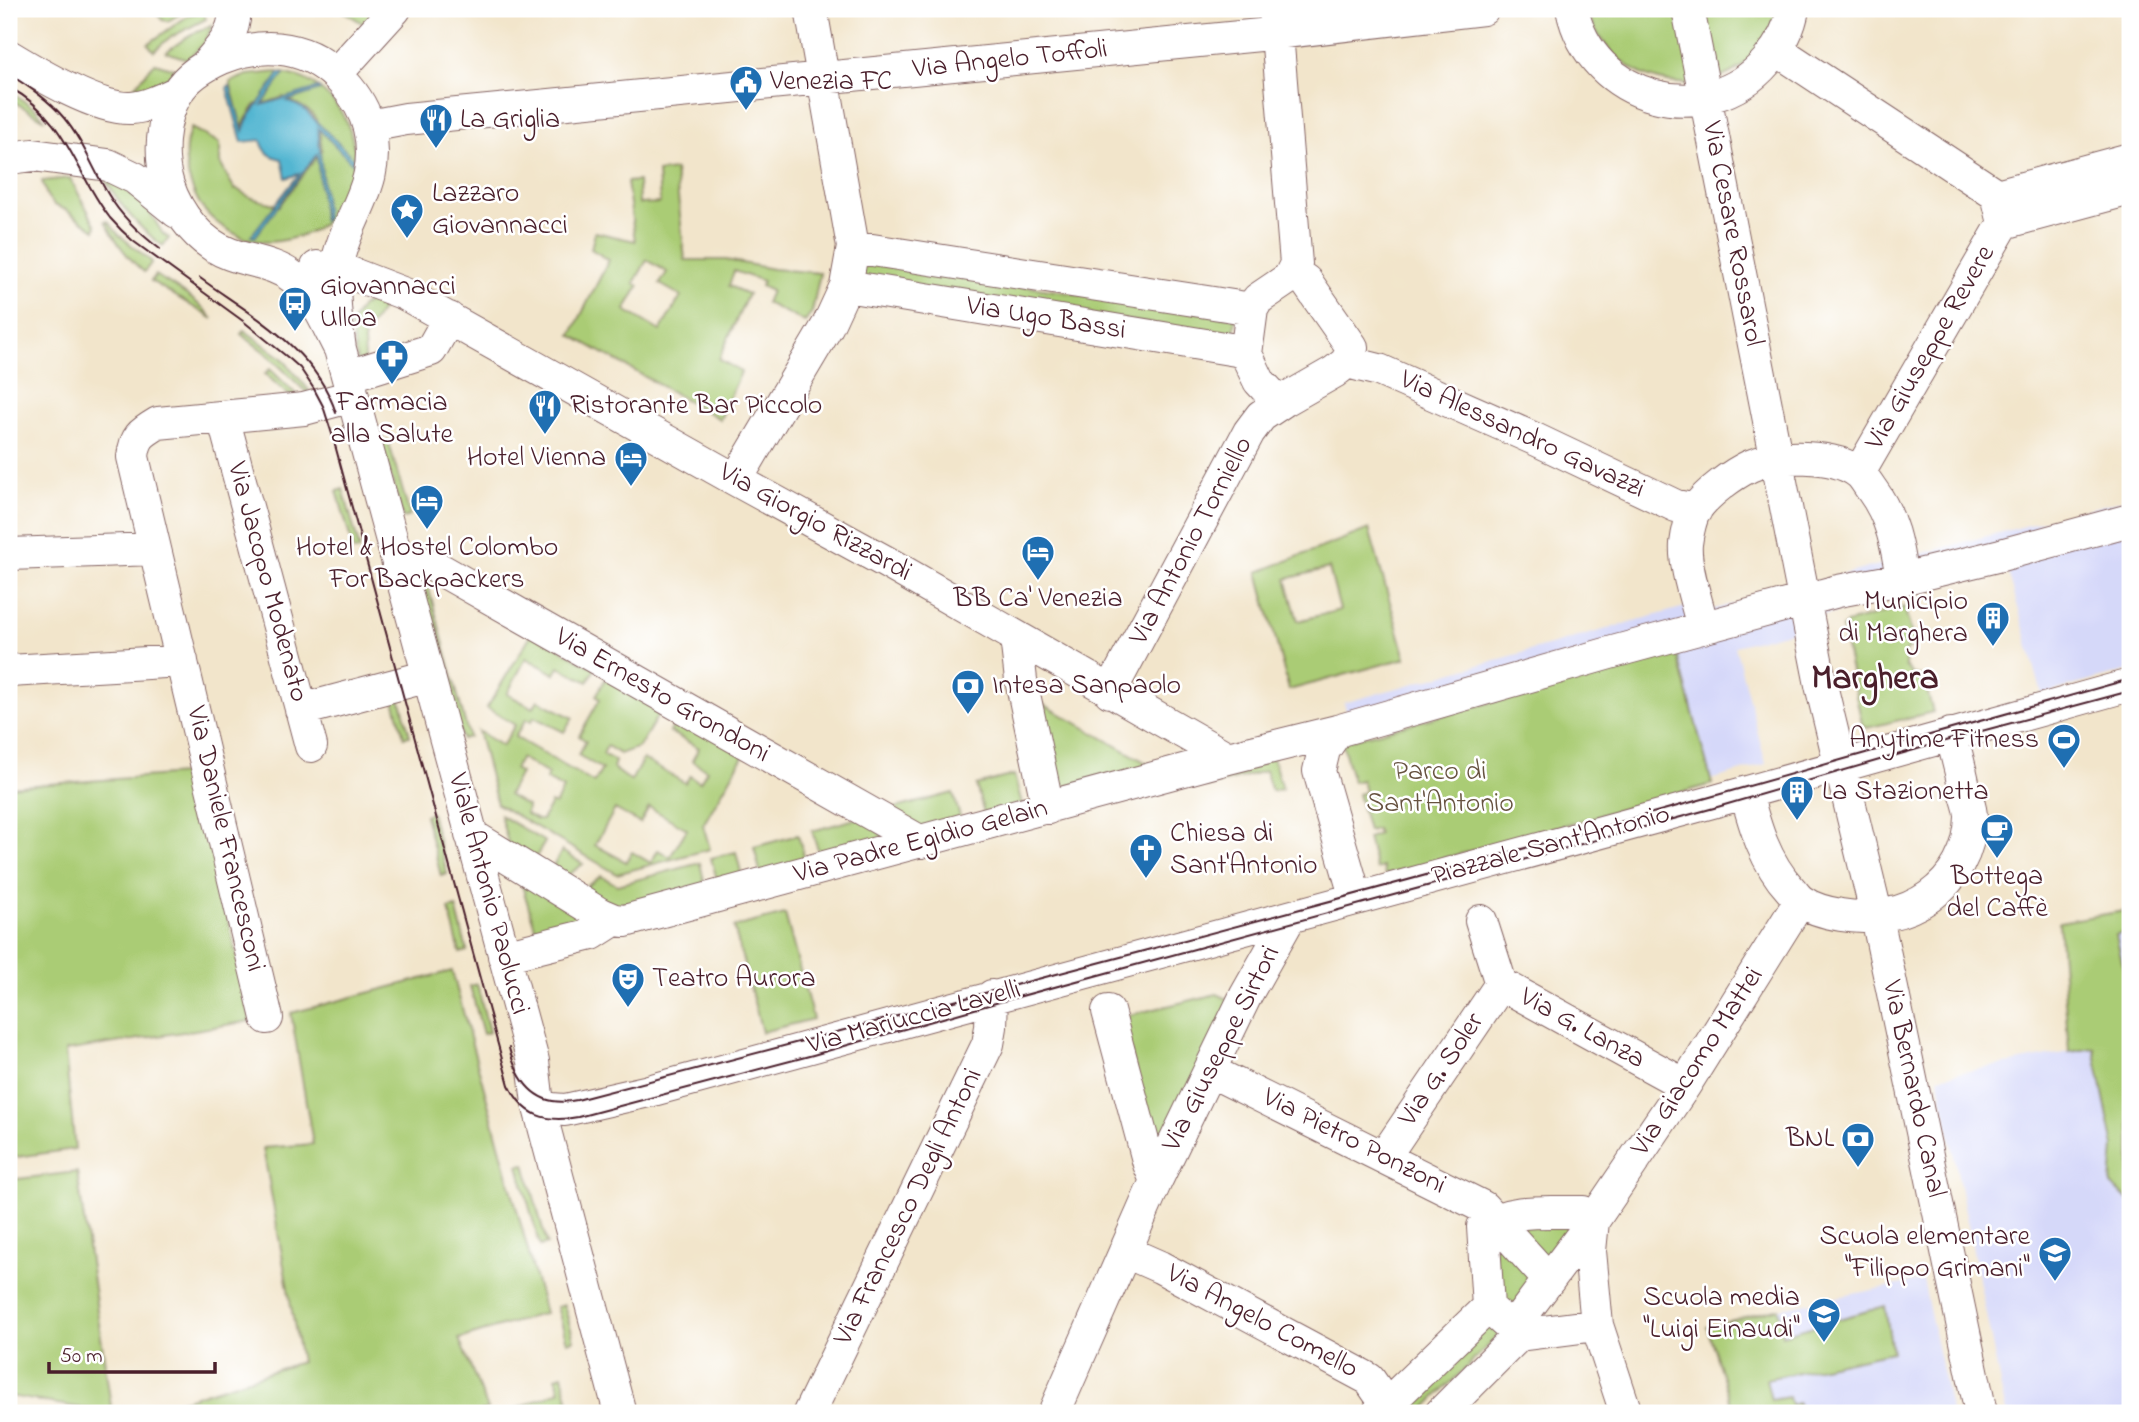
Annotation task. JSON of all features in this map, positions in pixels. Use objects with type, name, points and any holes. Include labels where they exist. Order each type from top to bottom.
[{"type":"street","points":[[206,65],[232,29],[234,9]]},
{"type":"street","points":[[336,74],[396,9]]},
{"type":"street","points":[[736,480],[828,326],[846,286],[853,247],[811,9]]},
{"type":"street","name":"Via Angelo Toffoli","points":[[369,126],[406,119],[822,78],[1276,21],[1483,9]]},
{"type":"street","points":[[1572,9],[1585,43],[1599,62],[1616,78],[1659,98],[1683,100],[1705,98],[1734,88],[1758,72],[1777,50],[1791,21],[1793,9]]},
{"type":"street","name":"Via Cesare Rossarol","points":[[1688,9],[1804,601]]},
{"type":"street","points":[[1276,21],[1296,264],[1289,278]]},
{"type":"street","points":[[186,221],[173,196],[163,159],[165,124],[178,92],[194,74],[206,65],[240,52],[269,47],[309,56],[336,74],[355,96],[369,126],[372,144],[372,169],[368,184],[340,254],[337,269],[335,296],[347,374]]},
{"type":"street","points":[[1777,50],[2001,209],[2130,190]]},
{"type":"street","points":[[9,56],[53,81],[115,106],[142,106],[178,92]]},
{"type":"street","points":[[9,158],[33,156],[108,165],[147,187],[216,247],[276,267],[300,283],[312,297],[347,374]]},
{"type":"street","points":[[2001,209],[2130,159]]},
{"type":"street","name":"Via Giuseppe Revere","points":[[1859,473],[2001,209]]},
{"type":"street","points":[[257,260],[301,257],[323,250],[340,238],[354,216]]},
{"type":"street","points":[[354,216],[360,247],[391,288]]},
{"type":"street","name":"Via Ugo Bassi","points":[[853,247],[1252,309]]},
{"type":"street","points":[[257,260],[337,269],[391,288]]},
{"type":"street","points":[[1299,276],[1306,281],[1352,347],[1347,362],[1285,400],[1271,394],[1259,381],[1246,354],[1252,309],[1258,299],[1289,278],[1299,276]]},
{"type":"street","points":[[347,374],[340,316],[345,301],[361,286],[391,288]]},
{"type":"street","name":"Via Ugo Bassi","points":[[846,286],[1236,350],[1246,354]]},
{"type":"street","name":"Via Giorgio Rizzardi","points":[[391,288],[886,562],[1228,758]]},
{"type":"street","name":"Via Daniele Francesconi","points":[[267,1018],[133,457],[135,441],[158,424],[304,410],[347,374],[431,350],[449,318]]},
{"type":"street","name":"Via Alessandro Gavazzi","points":[[1347,362],[1379,370],[1537,440],[1676,506],[1696,510]]},
{"type":"street","name":"Viale Antonio Paolucci","points":[[347,374],[533,1061],[538,1104],[620,1413]]},
{"type":"street","name":"Via Antonio Torniello","points":[[1110,692],[1249,432],[1261,416],[1285,400]]},
{"type":"street","name":"Via Jacopo Modenato","points":[[223,417],[311,746]]},
{"type":"street","points":[[1703,628],[1690,576],[1686,545],[1696,510],[1722,484],[1752,465],[1816,457],[1859,473],[1883,505],[1895,535],[1902,579]]},
{"type":"street","points":[[1228,758],[1337,731],[1838,592],[2001,555],[2130,520]]},
{"type":"street","points":[[9,554],[155,550]]},
{"type":"street","name":"Via Ernesto Grondoni","points":[[398,564],[418,562],[433,566],[921,842]]},
{"type":"street","name":"Via Bernardo Canal","points":[[1804,601],[1877,917],[1981,1413]]},
{"type":"street","points":[[1016,637],[1021,680],[1048,808]]},
{"type":"street","points":[[9,671],[183,661]]},
{"type":"street","points":[[301,710],[429,676]]},
{"type":"street","name":"Piazzale Sant'Antonio","points":[[1290,917],[2130,685]]},
{"type":"street","points":[[1319,771],[1324,750],[1337,731]]},
{"type":"street","points":[[1746,793],[1763,849],[1780,878],[1800,901],[1828,913],[1856,917],[1877,917],[1901,911],[1928,899],[1943,886],[1958,867],[1966,846],[1971,815],[1951,733]]},
{"type":"street","points":[[1274,748],[1295,754],[1310,762],[1319,771],[1356,899]]},
{"type":"street","name":"Via Padre Egidio Gelain","points":[[504,956],[592,934],[614,919],[625,921],[643,917],[1228,758]]},
{"type":"street","points":[[471,835],[600,914],[614,919]]},
{"type":"street","name":"Via Giacomo Mattei","points":[[1441,1413],[1516,1332],[1549,1280],[1593,1221],[1685,1085],[1800,901]]},
{"type":"street","name":"Via Mariuccia Lavelli","points":[[538,1104],[558,1110],[649,1091],[1290,917]]},
{"type":"street","name":"Via Giuseppe Sirtori","points":[[1054,1413],[1156,1181],[1247,995],[1290,917]]},
{"type":"street","name":"Via G. Lanza","points":[[1481,921],[1501,984],[1685,1085]]},
{"type":"street","name":"Via G. Soler","points":[[1384,1157],[1501,984]]},
{"type":"street","name":"Via Francesco Degli Antoni","points":[[809,1413],[988,1044],[992,996]]},
{"type":"street","name":"Via Giuseppe Sirtori","points":[[1108,1011],[1149,1164],[1156,1181]]},
{"type":"street","name":"Via Pietro Ponzoni","points":[[1210,1070],[1483,1207],[1549,1280]]},
{"type":"street","points":[[1597,1325],[1516,1332],[1488,1307],[1483,1227],[1508,1214],[1583,1212],[1593,1221],[1590,1251],[1597,1325],[1626,1413]]},
{"type":"street","name":"Via Angelo Comello","points":[[1126,1252],[1160,1267],[1369,1379],[1382,1409]]},
{"type":"street","points":[[1382,1409],[1488,1307]]},
{"type":"shaded area","points":[[2130,498],[2130,670],[2042,694],[2007,568],[1822,616],[1796,630],[1735,646],[1766,764],[1710,780],[1676,649],[1353,734],[1344,703],[1685,607],[1698,546],[1707,611]]},
{"type":"shaded area","name":"Scuola elementare \"Filippo Grimani\"","points":[[2130,910],[2130,1413],[2006,1413],[1938,1077],[2069,1052],[2059,922]]},
{"type":"shaded area","name":"Scuola media \"Luigi Einaudi\"","points":[[1923,1280],[1951,1413],[1734,1413],[1707,1327],[1762,1312]]},
{"type":"green space","points":[[150,9],[189,9],[168,21],[162,20]]},
{"type":"green space","points":[[340,9],[382,9],[367,26]]},
{"type":"green space","points":[[1588,9],[1779,9],[1762,45],[1739,68],[1723,77],[1686,83],[1668,82],[1633,70],[1619,59],[1599,36]]},
{"type":"green space","points":[[203,11],[206,19],[169,38],[154,51],[148,44],[189,15]]},
{"type":"green space","points":[[213,25],[203,45],[187,59],[166,52],[190,35]]},
{"type":"green space","points":[[155,63],[175,69],[159,88],[149,94],[126,98],[97,89],[101,83],[121,93],[129,93]]},
{"type":"green space","points":[[277,72],[304,79],[330,98],[345,120],[353,144],[354,168],[348,192],[335,213],[316,229],[289,239],[271,242],[242,237],[213,220],[204,210],[195,195],[186,167],[186,147],[191,128],[220,143],[220,163],[235,190],[279,206],[322,150],[319,127],[309,111],[283,97],[256,104],[242,128],[230,82],[247,75]]},
{"type":"green space","points":[[9,91],[37,110],[45,120],[9,99]]},
{"type":"green space","points":[[675,170],[685,260],[726,260],[773,269],[820,273],[812,312],[805,322],[766,303],[771,291],[761,286],[763,281],[734,271],[729,286],[748,294],[719,359],[741,372],[720,419],[571,335],[609,260],[591,249],[595,232],[635,241],[627,182],[638,181],[639,204],[660,203],[658,172]],"holes":[[[647,260],[667,272],[660,284],[681,296],[660,331],[625,310],[639,286],[634,283]]]},
{"type":"green space","points":[[102,172],[145,204],[163,234],[169,238],[163,246],[128,213]]},
{"type":"green space","points":[[70,178],[96,226],[95,230],[54,205],[47,196],[42,181]]},
{"type":"green space","points":[[105,221],[152,262],[144,272],[122,249]]},
{"type":"green space","points":[[857,261],[1236,318],[1233,336],[855,280]]},
{"type":"green space","points":[[156,275],[194,300],[213,319],[151,281]]},
{"type":"green space","points":[[378,302],[382,310],[365,334],[365,357],[359,369],[350,325],[362,306]]},
{"type":"green space","points":[[244,330],[282,358],[309,390],[307,393],[267,354],[241,334]]},
{"type":"green space","points":[[270,369],[302,400],[292,398],[265,374]]},
{"type":"green space","points":[[388,440],[410,516],[403,518],[381,441]]},
{"type":"green space","points":[[343,489],[360,550],[354,551],[337,491]]},
{"type":"green space","points":[[1369,529],[1406,658],[1289,690],[1258,572]],"holes":[[[1329,568],[1340,610],[1298,621],[1286,579]]]},
{"type":"green space","points":[[427,582],[469,737],[462,739],[419,584]]},
{"type":"green space","points":[[1904,607],[1915,644],[1906,651],[1905,666],[1912,674],[1923,676],[1933,712],[1867,728],[1862,724],[1842,628],[1847,623]]},
{"type":"green space","points":[[532,633],[595,669],[588,682],[559,667],[555,674],[526,658],[507,694],[533,708],[538,700],[573,718],[564,732],[534,717],[531,722],[526,719],[515,737],[594,783],[602,769],[578,755],[586,741],[579,736],[600,699],[596,696],[607,676],[663,707],[639,747],[620,754],[607,746],[603,754],[615,761],[613,768],[631,781],[643,759],[685,783],[690,776],[700,782],[707,770],[692,761],[699,748],[670,732],[678,716],[745,753],[703,825],[710,849],[617,874],[497,804],[478,731],[502,746],[515,725],[487,708]],"holes":[[[521,758],[548,774],[546,779],[563,789],[555,805],[551,803],[542,820],[526,814],[527,806],[508,795],[520,773],[514,769]],[[649,807],[687,829],[670,857],[658,850],[651,863],[632,852],[626,862],[595,845],[615,809],[640,823]]]},
{"type":"green space","name":"Parco di Sant'Antonio","points":[[1677,653],[1712,784],[1385,875],[1383,867],[1376,869],[1368,838],[1378,834],[1376,829],[1368,831],[1358,794],[1365,792],[1362,780],[1353,782],[1342,742]]},
{"type":"green space","points":[[392,692],[399,694],[410,736],[404,737]]},
{"type":"green space","points":[[1038,701],[1157,769],[1064,794]]},
{"type":"green space","points":[[1273,758],[1282,789],[1272,791],[1265,771],[1207,787],[1204,777]]},
{"type":"green space","points":[[196,773],[251,1021],[65,1051],[75,1149],[9,1158],[9,787]]},
{"type":"green space","points":[[1014,775],[1022,804],[984,814],[976,785]]},
{"type":"green space","points":[[953,793],[961,820],[923,831],[888,810]]},
{"type":"green space","points":[[431,813],[447,874],[441,876],[425,815]]},
{"type":"green space","points":[[500,815],[545,842],[532,863],[510,849]]},
{"type":"green space","points":[[862,817],[888,840],[821,859],[812,831]]},
{"type":"green space","points":[[798,835],[806,863],[761,875],[754,847]]},
{"type":"green space","points":[[562,851],[583,864],[561,880],[549,873]]},
{"type":"green space","points":[[736,852],[743,880],[719,887],[711,858]]},
{"type":"green space","points":[[700,863],[706,889],[619,912],[580,891],[601,876],[617,885]]},
{"type":"green space","points":[[520,879],[589,923],[538,937]]},
{"type":"green space","points":[[456,907],[467,951],[460,953],[449,909]]},
{"type":"green space","points":[[2130,910],[2130,931],[2116,935],[2130,988],[2130,1201],[2111,1185],[2114,1147],[2094,1048],[2069,1052],[2059,922]]},
{"type":"green space","points":[[785,914],[813,1019],[762,1032],[734,927]]},
{"type":"green space","points":[[452,971],[545,1313],[459,1339],[488,1409],[479,1413],[119,1413],[152,1410],[301,1362],[263,1148],[313,1144],[291,1013]]},
{"type":"green space","points":[[477,984],[489,1032],[483,1034],[470,986]]},
{"type":"green space","points":[[1217,994],[1232,1001],[1159,1155],[1121,1017]]},
{"type":"green space","points":[[525,1164],[547,1244],[540,1246],[518,1165]]},
{"type":"green space","points":[[77,1172],[112,1413],[9,1396],[9,1180]]},
{"type":"green space","points":[[1580,1221],[1548,1266],[1509,1222]]},
{"type":"green space","points":[[1493,1237],[1536,1284],[1514,1316],[1495,1296]]},
{"type":"green space","points":[[564,1305],[574,1340],[567,1342],[557,1307]]},
{"type":"green space","points":[[1885,1306],[1892,1352],[1766,1379],[1771,1400],[1789,1397],[1791,1405],[1798,1403],[1800,1413],[1734,1413],[1707,1327],[1779,1308],[1782,1335]]},
{"type":"green space","points":[[1486,1320],[1500,1334],[1420,1413],[1392,1413]]},
{"type":"green space","points":[[562,1375],[572,1413],[534,1409],[511,1411],[560,1391],[556,1377]]},
{"type":"water","points":[[280,73],[284,74],[262,105],[318,88],[320,90],[287,101],[303,108],[354,159],[353,164],[318,128],[326,218],[323,221],[317,154],[255,237],[251,236],[299,174],[286,178],[282,159],[268,153],[261,140],[242,142],[227,88],[230,86],[243,131],[247,120]]},
{"type":"tram line","points":[[9,74],[58,111],[77,136],[113,202],[131,224],[160,249]]},
{"type":"tram line","points":[[9,87],[29,100],[58,130],[97,200],[121,230],[291,360],[300,368],[323,406],[509,1085],[521,1104],[546,1118],[578,1117],[813,1055],[2130,691]]},
{"type":"tram line","points":[[200,278],[280,335],[313,370],[336,413]]},
{"type":"tram line","points":[[509,1048],[524,1082],[540,1097],[563,1102],[577,1100],[1427,875],[2130,679]]},
{"type":"place","name":"Venezia FC","points":[[746,112]]},
{"type":"place","name":"La Griglia","points":[[436,150]]},
{"type":"place","name":"Lazzaro Giovannacci","points":[[407,240]]},
{"type":"place","name":"Giovannacci Ulloa","points":[[295,333]]},
{"type":"place","name":"Farmacia alla Salute","points":[[392,386]]},
{"type":"place","name":"Ristorante Bar Piccolo","points":[[545,436]]},
{"type":"place","name":"Hotel Vienna","points":[[631,488]]},
{"type":"place","name":"Hotel & Hostel Colombo For Backpackers","points":[[427,531]]},
{"type":"place","name":"BB Ca' Venezia","points":[[1038,582]]},
{"type":"place","name":"Municipio di Marghera","points":[[1993,648]]},
{"type":"place","name":"Intesa Sanpaolo","points":[[968,716]]},
{"type":"place","name":"Anytime Fitness","points":[[2064,770]]},
{"type":"place","name":"La Stazionetta","points":[[1797,822]]},
{"type":"place","name":"Bottega del Caffè","points":[[1997,860]]},
{"type":"place","name":"Chiesa di Sant'Antonio","points":[[1146,880]]},
{"type":"place","name":"Teatro Aurora","points":[[628,1009]]},
{"type":"place","name":"BNL","points":[[1858,1169]]},
{"type":"place","name":"Scuola elementare \"Filippo Grimani\"","points":[[2055,1283]]},
{"type":"place","name":"Scuola media \"Luigi Einaudi\"","points":[[1824,1344]]},
{"type":"district","name":"Marghera","points":[[1875,679]]}]
